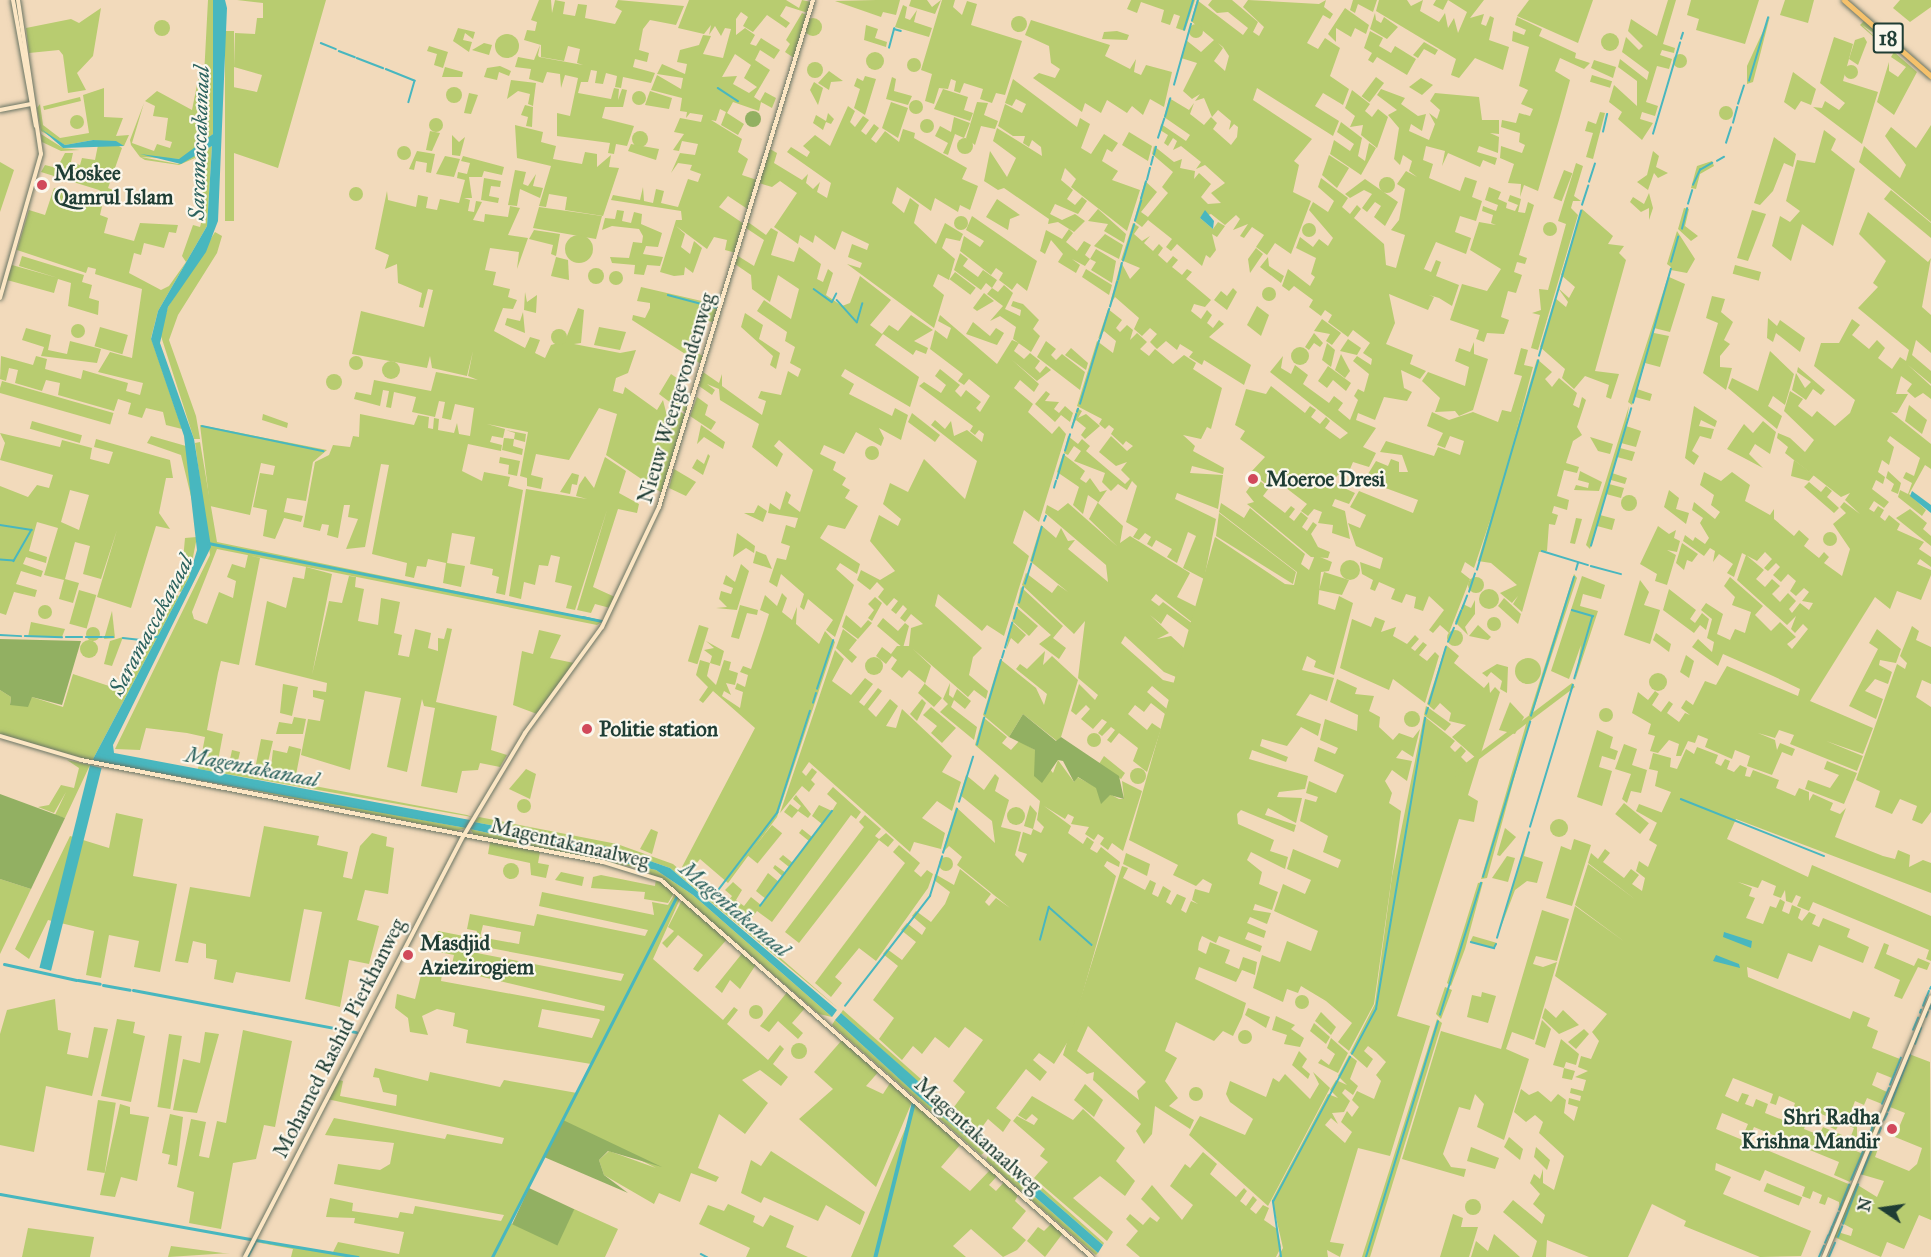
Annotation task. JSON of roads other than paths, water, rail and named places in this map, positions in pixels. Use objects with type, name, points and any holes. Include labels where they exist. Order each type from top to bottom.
[{"type":"main road","name":"18","points":[[1844,0],[1931,76]]},
{"type":"street","points":[[0,298],[39,173],[40,141],[16,0]]},
{"type":"street","name":"Nieuw Weergevondenweg","points":[[465,833],[529,726],[602,627],[664,496],[813,0]]},
{"type":"street","points":[[0,110],[33,103]]},
{"type":"street","name":"Magentakanaalweg","points":[[0,736],[81,760],[465,833],[634,869],[676,889],[1092,1257]]},
{"type":"street","name":"Mohamed Rashid Pierkhanweg","points":[[244,1257],[465,833]]},
{"type":"street","points":[[1824,1257],[1931,997]]},
{"type":"water","points":[[213,0],[225,0],[227,8],[218,221],[206,252],[168,307],[160,343],[194,439],[211,547],[113,745],[114,753],[470,820],[466,828],[92,761],[189,577],[197,550],[184,436],[151,339],[158,311],[207,226],[212,146],[181,164],[140,154],[179,159],[213,134]]},
{"type":"water","points":[[41,129],[65,145],[93,140],[116,141],[124,146],[63,148]]},
{"type":"water","points":[[1205,210],[1214,221],[1213,229],[1200,218]]},
{"type":"water","points":[[1912,491],[1931,505],[1931,513],[1910,496]]},
{"type":"water","points":[[90,765],[102,768],[51,971],[39,968]]},
{"type":"water","points":[[474,822],[613,848],[670,868],[837,1010],[832,1017],[693,895],[656,870],[470,829]]},
{"type":"water","points":[[1724,932],[1752,941],[1751,948],[1723,937]]},
{"type":"water","points":[[1716,955],[1739,964],[1740,968],[1713,961]]},
{"type":"water","points":[[841,1013],[991,1147],[985,1152],[918,1096],[835,1020]]},
{"type":"water","points":[[912,1102],[916,1103],[877,1257],[873,1257]]},
{"type":"water","points":[[993,1149],[1103,1245],[1098,1253],[988,1155]]},
{"type":"waterway","points":[[1184,30],[1193,0]]},
{"type":"waterway","points":[[1192,21],[1198,0]]},
{"type":"waterway","points":[[1749,81],[1768,18]]},
{"type":"waterway","points":[[1174,85],[1191,24]]},
{"type":"waterway","points":[[889,48],[894,29],[901,31]]},
{"type":"waterway","points":[[1681,39],[1683,33]]},
{"type":"waterway","points":[[321,43],[336,49]]},
{"type":"waterway","points":[[1653,134],[1680,43]]},
{"type":"waterway","points":[[339,51],[355,57]]},
{"type":"waterway","points":[[357,58],[383,68]]},
{"type":"waterway","points":[[386,69],[415,81],[409,102]]},
{"type":"waterway","points":[[1738,104],[1744,86]]},
{"type":"waterway","points":[[718,88],[738,101]]},
{"type":"waterway","points":[[1165,117],[1170,99]]},
{"type":"waterway","points":[[1733,123],[1737,108]]},
{"type":"waterway","points":[[1603,132],[1607,114]]},
{"type":"waterway","points":[[1158,138],[1164,119]]},
{"type":"waterway","points":[[1726,143],[1731,128]]},
{"type":"waterway","points":[[1154,155],[1156,147]]},
{"type":"waterway","points":[[1151,165],[1153,157]]},
{"type":"waterway","points":[[1717,161],[1724,157]]},
{"type":"waterway","points":[[1693,185],[1700,170],[1712,163]]},
{"type":"waterway","points":[[1589,182],[1595,164]]},
{"type":"waterway","points":[[1147,180],[1150,168]]},
{"type":"waterway","points":[[1141,199],[1146,182]]},
{"type":"waterway","points":[[1582,205],[1588,186]]},
{"type":"waterway","points":[[1688,204],[1692,191]]},
{"type":"waterway","points":[[1135,221],[1141,201]]},
{"type":"waterway","points":[[1682,229],[1687,209]]},
{"type":"waterway","points":[[1539,356],[1581,211]]},
{"type":"waterway","points":[[1123,261],[1134,225]]},
{"type":"waterway","points":[[1671,262],[1678,237]]},
{"type":"waterway","points":[[1118,280],[1122,263]]},
{"type":"waterway","points":[[1633,403],[1671,269]]},
{"type":"waterway","points":[[1110,307],[1117,282]]},
{"type":"waterway","points":[[814,289],[832,302],[836,294]]},
{"type":"waterway","points":[[668,295],[717,308]]},
{"type":"waterway","points":[[837,300],[857,322],[862,304]]},
{"type":"waterway","points":[[1100,339],[1109,309]]},
{"type":"waterway","points":[[1080,404],[1099,341]]},
{"type":"waterway","points":[[1477,570],[1538,361]]},
{"type":"waterway","points":[[1591,546],[1631,409]]},
{"type":"waterway","points":[[1072,428],[1076,415]]},
{"type":"waterway","points":[[202,426],[323,451]]},
{"type":"waterway","points":[[1065,451],[1070,435]]},
{"type":"waterway","points":[[1057,479],[1064,455]]},
{"type":"waterway","points":[[1054,488],[1056,481]]},
{"type":"waterway","points":[[1044,521],[1046,516]]},
{"type":"waterway","points":[[0,525],[32,530],[14,561],[0,560]]},
{"type":"waterway","points":[[1032,561],[1042,527]]},
{"type":"waterway","points":[[208,543],[601,621]]},
{"type":"waterway","points":[[1542,551],[1588,565]]},
{"type":"waterway","points":[[1576,570],[1578,563]]},
{"type":"waterway","points":[[1025,584],[1031,564]]},
{"type":"waterway","points":[[1591,566],[1621,574]]},
{"type":"waterway","points":[[1469,592],[1475,574]]},
{"type":"waterway","points":[[1531,716],[1574,577]]},
{"type":"waterway","points":[[1019,603],[1023,588]]},
{"type":"waterway","points":[[1462,609],[1467,596]]},
{"type":"waterway","points":[[1014,619],[1017,608]]},
{"type":"waterway","points":[[1572,610],[1593,616],[1575,678]]},
{"type":"waterway","points":[[1456,624],[1461,611]]},
{"type":"waterway","points":[[583,617],[601,621]]},
{"type":"waterway","points":[[1005,648],[1012,623]]},
{"type":"waterway","points":[[1448,642],[1454,628]]},
{"type":"waterway","points":[[0,635],[21,636]]},
{"type":"waterway","points":[[25,636],[62,637]]},
{"type":"waterway","name":"Saramaccakanaal","points":[[152,638],[160,636]]},
{"type":"waterway","points":[[66,637],[82,637]]},
{"type":"waterway","points":[[86,637],[102,637]]},
{"type":"waterway","points":[[104,637],[113,637]]},
{"type":"waterway","name":"Saramaccakanaal","points":[[123,638],[141,640]]},
{"type":"waterway","points":[[817,689],[833,641]]},
{"type":"waterway","points":[[1429,704],[1446,647]]},
{"type":"waterway","points":[[1002,658],[1004,651]]},
{"type":"waterway","points":[[985,714],[1001,660]]},
{"type":"waterway","points":[[1530,827],[1573,685]]},
{"type":"waterway","points":[[813,703],[816,693]]},
{"type":"waterway","points":[[1426,714],[1428,708]]},
{"type":"waterway","name":"Magentakanaal","points":[[716,893],[777,813],[810,711]]},
{"type":"waterway","points":[[977,745],[984,718]]},
{"type":"waterway","points":[[1352,1054],[1376,1009],[1425,718]]},
{"type":"waterway","points":[[1483,877],[1530,722]]},
{"type":"waterway","points":[[959,802],[973,757]]},
{"type":"waterway","points":[[1681,799],[1824,856]]},
{"type":"waterway","points":[[943,853],[957,809]]},
{"type":"waterway","name":"Magentakanaal","points":[[760,906],[832,811]]},
{"type":"waterway","points":[[1497,938],[1529,833]]},
{"type":"waterway","points":[[845,1006],[930,896],[942,857]]},
{"type":"waterway","points":[[1440,1015],[1481,883]]},
{"type":"waterway","points":[[492,1257],[677,896]]},
{"type":"waterway","points":[[1040,940],[1049,907],[1092,945]]},
{"type":"waterway","points":[[1471,942],[1494,948],[1496,944]]},
{"type":"waterway","points":[[4,964],[76,980]]},
{"type":"waterway","points":[[78,980],[100,984]]},
{"type":"waterway","points":[[103,985],[130,990]]},
{"type":"waterway","points":[[133,990],[356,1032]]},
{"type":"waterway","points":[[1927,996],[1929,991]]},
{"type":"waterway","points":[[1923,1006],[1926,998]]},
{"type":"waterway","points":[[1926,1017],[1928,1012]]},
{"type":"waterway","points":[[1913,1030],[1918,1018]]},
{"type":"waterway","points":[[1366,1257],[1438,1022]]},
{"type":"waterway","points":[[1915,1044],[1921,1028]]},
{"type":"waterway","points":[[1888,1111],[1910,1055]]},
{"type":"waterway","points":[[1281,1257],[1273,1202],[1350,1057]]},
{"type":"waterway","points":[[1890,1085],[1901,1058]]},
{"type":"waterway","points":[[1882,1104],[1889,1088]]},
{"type":"waterway","points":[[1884,1120],[1887,1114]]},
{"type":"waterway","points":[[1870,1134],[1877,1115]]},
{"type":"waterway","points":[[1879,1133],[1881,1128]]},
{"type":"waterway","points":[[1862,1174],[1875,1142]]},
{"type":"waterway","points":[[1851,1180],[1863,1152]]},
{"type":"waterway","points":[[1839,1210],[1849,1185]]},
{"type":"waterway","points":[[1843,1224],[1858,1185]]},
{"type":"waterway","points":[[0,1194],[250,1239]]},
{"type":"waterway","points":[[1833,1225],[1838,1213]]},
{"type":"waterway","points":[[1829,1235],[1832,1227]]},
{"type":"waterway","points":[[1838,1237],[1842,1227]]},
{"type":"waterway","points":[[1825,1243],[1828,1236]]},
{"type":"waterway","points":[[256,1240],[358,1257]]},
{"type":"waterway","points":[[1829,1257],[1835,1243]]},
{"type":"waterway","points":[[248,1257],[255,1244]]},
{"type":"waterway","points":[[1819,1257],[1824,1246]]},
{"type":"waterway","points":[[701,1254],[707,1257]]},
{"type":"place","name":"Moskee Qamrul Islam","points":[[42,185]]},
{"type":"place","name":"Moeroe Dresi","points":[[1253,479]]},
{"type":"place","name":"Politie station","points":[[587,729]]},
{"type":"place","name":"Masdjid Aziezirogiem","points":[[408,955]]},
{"type":"place","name":"Shri Radha Krishna Mandir","points":[[1892,1129]]}]
